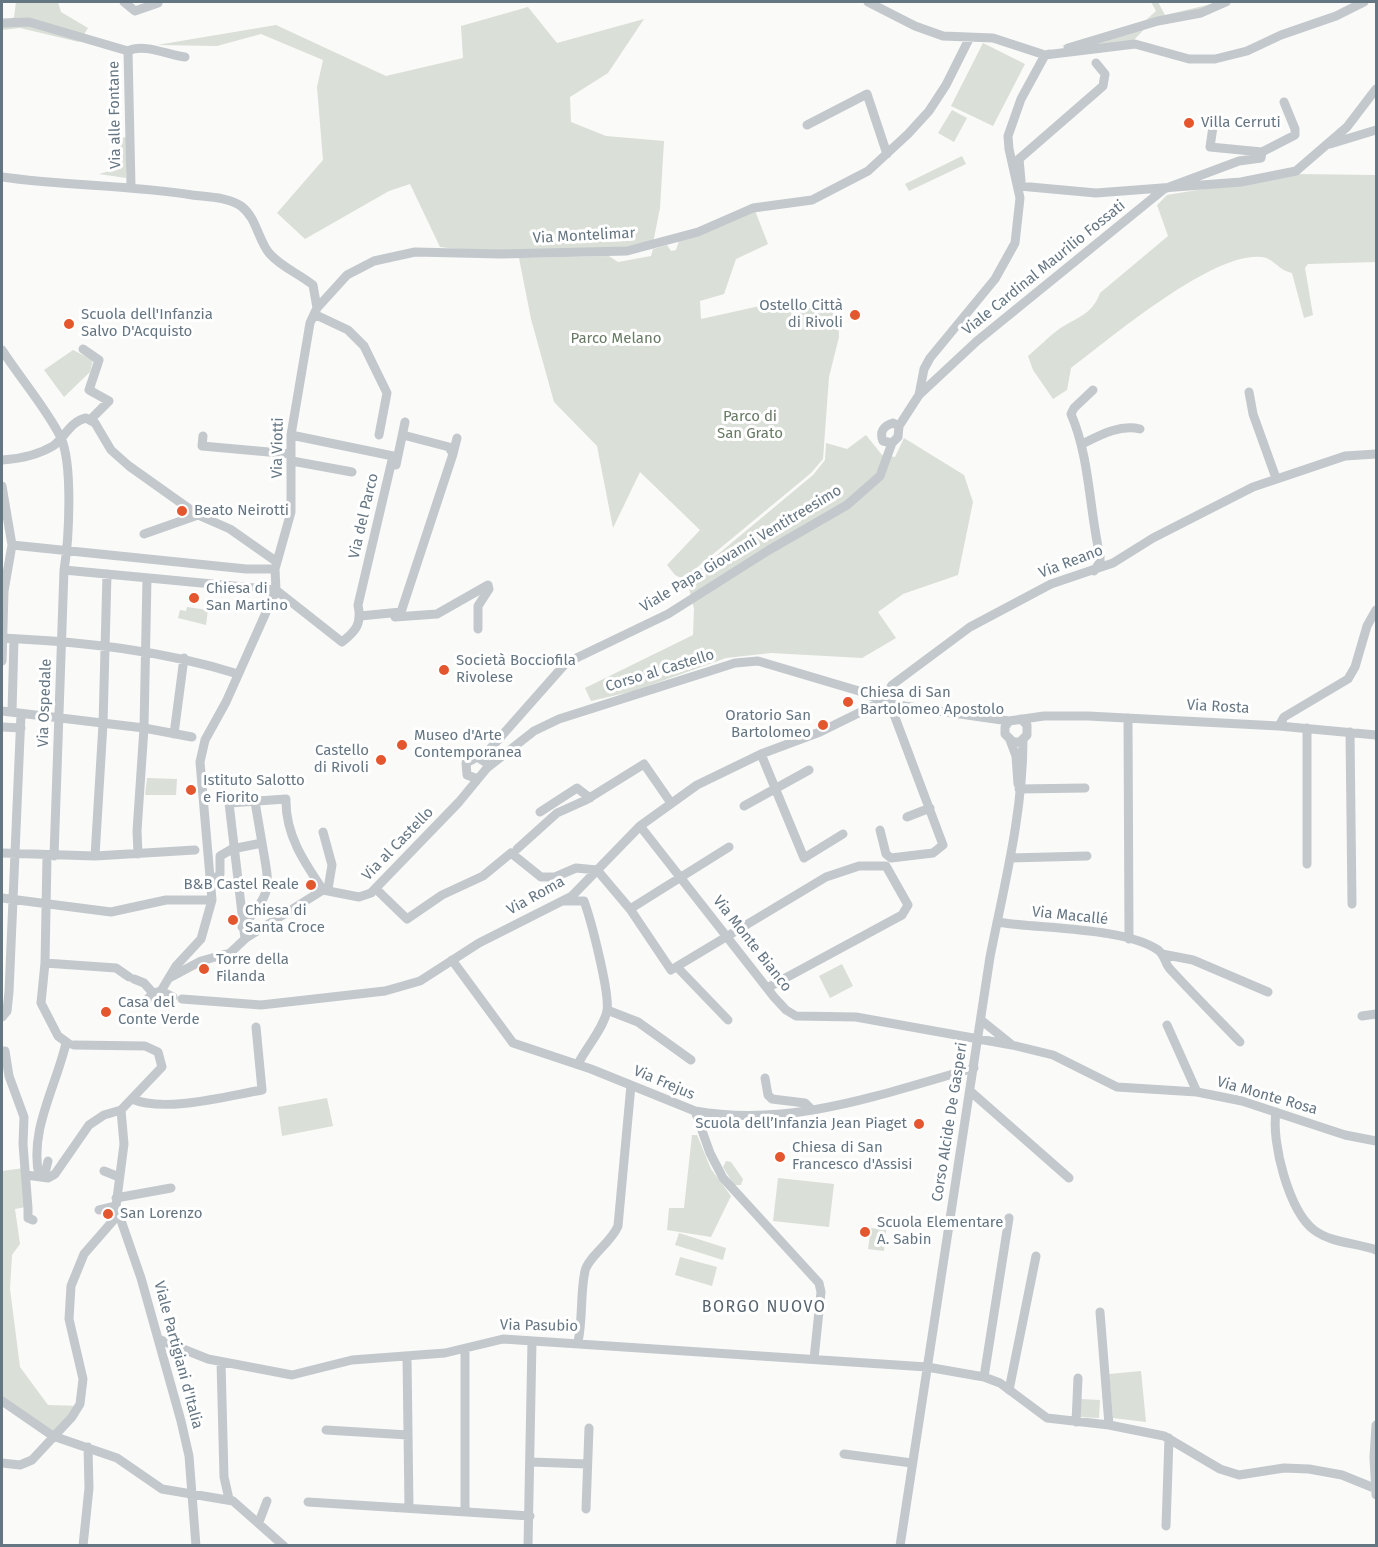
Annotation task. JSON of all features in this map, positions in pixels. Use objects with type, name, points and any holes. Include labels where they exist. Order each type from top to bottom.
[{"type":"street","points":[[124,2],[135,11],[158,3]]},
{"type":"street","points":[[868,2],[915,26],[943,36],[969,39],[993,38],[1045,55],[1135,45],[1189,59],[1215,58],[1247,51],[1281,35],[1336,16],[1364,2]]},
{"type":"street","points":[[945,370],[937,366],[930,358],[1008,260],[1015,243],[1019,215],[1019,186],[1009,149],[1008,136],[1021,99],[1045,55],[1158,21],[1201,13],[1226,2]]},
{"type":"street","name":"Via alle Fontane","points":[[2,23],[29,22],[128,51],[134,48],[147,49],[185,57]]},
{"type":"street","name":"Via Montelimar","points":[[315,311],[346,275],[374,261],[391,256],[415,252],[603,253],[650,247],[698,232],[753,208],[812,200],[868,171],[929,111],[946,86],[969,39]]},
{"type":"street","name":"Via alle Fontane","points":[[128,51],[131,186],[226,200],[242,207],[253,222],[267,250],[280,265],[294,271],[313,285],[315,311]]},
{"type":"street","points":[[1019,186],[1023,178],[1019,159],[1103,86],[1105,74],[1096,63]]},
{"type":"street","points":[[1019,186],[1096,193],[1266,179],[1296,171],[1347,127],[1377,89]]},
{"type":"street","points":[[807,125],[867,94],[887,154]]},
{"type":"street","points":[[1214,120],[1209,147],[1263,152],[1295,135],[1295,129],[1284,102]]},
{"type":"street","points":[[1326,145],[1377,130]]},
{"type":"street","points":[[1164,189],[1239,161],[1261,158],[1263,152]]},
{"type":"street","points":[[2,177],[131,186]]},
{"type":"street","name":"Viale Cardinal Maurilio Fossati","points":[[945,370],[1164,189]]},
{"type":"street","points":[[315,311],[348,330],[364,346],[387,393],[380,435]]},
{"type":"street","name":"Via Viotti","points":[[276,590],[276,566],[291,512],[291,435],[304,351],[315,311]]},
{"type":"street","points":[[2,460],[44,451],[78,421],[90,420],[109,401],[89,390],[99,360],[83,349]]},
{"type":"street","points":[[2,350],[61,438]]},
{"type":"street","name":"Viale Papa Giovanni Ventitreesimo","points":[[919,395],[930,358]]},
{"type":"street","name":"Viale Papa Giovanni Ventitreesimo","points":[[482,758],[566,663],[668,614],[769,550],[847,505],[880,476],[892,443],[898,437],[899,426],[919,395],[945,370]]},
{"type":"street","points":[[1093,390],[1074,408],[1071,414],[1083,444],[1091,518],[1100,556],[1100,562],[1094,571]]},
{"type":"street","points":[[1249,392],[1252,414],[1276,478]]},
{"type":"street","points":[[90,420],[120,459],[198,515],[230,529],[276,566]]},
{"type":"street","points":[[382,510],[387,502],[405,422]]},
{"type":"street","name":"Viale Papa Giovanni Ventitreesimo","points":[[892,443],[882,441],[882,430],[885,425],[893,423],[899,426]]},
{"type":"street","points":[[1083,444],[1116,430],[1129,427],[1140,429]]},
{"type":"street","name":"Via del Parco","points":[[291,435],[393,456],[358,605],[360,619]]},
{"type":"street","points":[[403,435],[449,447],[453,454]]},
{"type":"street","points":[[203,436],[202,446],[291,458],[352,472]]},
{"type":"street","name":"Via Ospedale","points":[[61,438],[66,458],[67,552],[64,570],[61,718],[44,904],[45,963],[40,995],[42,1009],[67,1042]]},
{"type":"street","points":[[360,619],[401,612],[457,438]]},
{"type":"street","name":"Via Reano","points":[[887,703],[887,691],[970,627],[1051,584],[1094,571],[1253,487],[1345,456],[1377,454]]},
{"type":"street","points":[[2,486],[6,531],[12,548],[4,591],[2,661]]},
{"type":"street","points":[[144,534],[198,515]]},
{"type":"street","points":[[12,548],[246,569],[276,566]]},
{"type":"street","points":[[64,570],[276,590],[342,642],[355,631],[360,619]]},
{"type":"street","points":[[95,856],[103,724],[107,574]]},
{"type":"street","points":[[138,854],[137,831],[144,728],[147,578]]},
{"type":"street","points":[[360,619],[437,614],[488,585],[489,589],[478,606],[478,629]]},
{"type":"street","points":[[146,1001],[169,979],[201,939],[212,900],[212,882],[200,762],[205,740],[276,590]]},
{"type":"street","points":[[1279,726],[1284,717],[1348,679],[1355,667],[1367,626],[1376,611]]},
{"type":"street","points":[[3,638],[62,640],[144,651],[184,658],[238,674]]},
{"type":"street","points":[[2,1017],[6,1014],[8,1007],[15,900],[21,728],[11,712],[14,639]]},
{"type":"street","points":[[174,734],[184,658]]},
{"type":"street","name":"Corso al Castello","points":[[487,768],[534,730],[559,719],[747,661],[758,661],[854,690],[887,703],[959,716],[1003,718],[1009,721]]},
{"type":"street","points":[[880,830],[888,857],[920,857],[933,854],[943,845],[896,720],[887,703]]},
{"type":"street","name":"Via Roma","points":[[157,992],[178,998],[261,1005],[385,992],[420,981],[452,960],[572,896],[640,826],[697,785],[761,754],[820,732],[866,709],[887,703]]},
{"type":"street","points":[[11,712],[144,728],[192,737]]},
{"type":"street","name":"Via Rosta","points":[[1028,729],[1058,716]]},
{"type":"street","name":"Via Rosta","points":[[1021,719],[1058,716],[1128,718],[1279,726],[1377,735]]},
{"type":"street","points":[[1128,718],[1129,939]]},
{"type":"street","points":[[1021,719],[1028,729],[1023,740],[1010,740],[1005,731],[1009,721],[1021,719]]},
{"type":"street","points":[[2,727],[21,728]]},
{"type":"street","points":[[1306,728],[1308,864]]},
{"type":"street","points":[[1350,732],[1352,904]]},
{"type":"street","name":"Corso Alcide De Gasperi","points":[[1010,740],[1016,756],[1019,788]]},
{"type":"street","name":"Corso Alcide De Gasperi","points":[[900,1545],[981,1020],[1010,858],[1023,772],[1023,740]]},
{"type":"street","points":[[761,754],[804,858],[843,834]]},
{"type":"street","points":[[473,757],[482,758],[487,768],[478,779],[467,775],[465,767],[473,757]]},
{"type":"street","points":[[517,849],[557,813],[590,798],[644,764],[671,803]]},
{"type":"street","points":[[744,806],[809,770]]},
{"type":"street","name":"Via al Castello","points":[[325,890],[359,897],[368,895],[478,779]]},
{"type":"street","points":[[540,812],[577,788],[590,798]]},
{"type":"street","points":[[1019,788],[1085,789]]},
{"type":"street","points":[[245,939],[229,803],[286,799],[288,822],[296,845],[325,890]]},
{"type":"street","points":[[242,927],[264,901],[267,892],[255,802]]},
{"type":"street","points":[[907,817],[930,808]]},
{"type":"street","name":"Via Monte Bianco","points":[[640,826],[767,988],[786,1010],[796,1016],[856,1017],[1012,1046]]},
{"type":"street","points":[[169,979],[201,961],[230,953],[245,939],[325,890],[333,865],[322,832]]},
{"type":"street","points":[[212,882],[220,874],[220,855],[234,849],[262,843]]},
{"type":"street","points":[[630,909],[729,847]]},
{"type":"street","points":[[2,853],[95,856],[195,850]]},
{"type":"street","points":[[376,889],[407,919],[442,895],[492,871],[511,853],[541,877],[555,877],[576,868],[597,870],[630,909],[674,969],[729,1020]]},
{"type":"street","points":[[1010,858],[1087,856]]},
{"type":"street","points":[[674,969],[826,877],[859,866],[886,866],[908,905],[902,915],[767,988]]},
{"type":"street","points":[[2,898],[111,912],[166,900],[212,900]]},
{"type":"street","points":[[564,901],[584,901],[597,947],[607,1010],[578,1064]]},
{"type":"street","name":"Via Macallé","points":[[997,922],[1048,929],[1091,931],[1129,939],[1162,954],[1168,966],[1240,1042]]},
{"type":"street","points":[[1162,954],[1193,960],[1268,992]]},
{"type":"street","name":"Via Frejus","points":[[452,960],[513,1043],[578,1064],[694,1111],[710,1153],[723,1178],[819,1283],[821,1292],[814,1359]]},
{"type":"street","points":[[45,963],[116,968],[157,992]]},
{"type":"street","points":[[607,1010],[638,1022],[691,1060]]},
{"type":"street","points":[[1362,1016],[1377,1014]]},
{"type":"street","points":[[981,1020],[1012,1046]]},
{"type":"street","points":[[1167,1025],[1197,1092]]},
{"type":"street","points":[[132,1099],[144,1104],[168,1103],[262,1090],[256,1028]]},
{"type":"street","points":[[26,1174],[42,1177],[50,1178],[61,1169],[77,1140],[89,1125],[104,1115],[121,1110],[161,1069],[160,1058],[154,1048],[123,1044],[67,1042],[40,1127],[36,1156],[42,1177]]},
{"type":"street","name":"Via Monte Rosa","points":[[1012,1046],[1053,1055],[1117,1087],[1197,1092],[1242,1101],[1345,1135],[1377,1142]]},
{"type":"street","points":[[3,1051],[9,1076],[24,1117],[22,1144],[28,1218],[33,1220]]},
{"type":"street","points":[[694,1111],[762,1116],[812,1110],[882,1096],[974,1068]]},
{"type":"street","points":[[765,1078],[768,1095],[772,1100],[805,1103],[812,1110]]},
{"type":"street","points":[[578,1342],[582,1322],[585,1271],[591,1260],[610,1241],[618,1226],[631,1085]]},
{"type":"street","points":[[970,1091],[1069,1178]]},
{"type":"street","name":"Viale Partigiani d'Italia","points":[[121,1110],[124,1144],[116,1206],[158,1339],[187,1447],[196,1545]]},
{"type":"street","points":[[1276,1112],[1276,1131],[1282,1165],[1289,1190],[1306,1222],[1313,1230],[1332,1239],[1377,1250]]},
{"type":"street","points":[[42,1177],[48,1161]]},
{"type":"street","points":[[104,1172],[119,1177]]},
{"type":"street","points":[[99,1210],[171,1188]]},
{"type":"street","points":[[2,1463],[15,1465],[28,1462],[77,1410],[82,1397],[81,1367],[69,1319],[74,1274],[84,1254],[116,1206]]},
{"type":"street","points":[[984,1377],[1009,1218]]},
{"type":"street","points":[[1009,1390],[1036,1256]]},
{"type":"street","points":[[1100,1312],[1109,1425]]},
{"type":"street","name":"Via Pasubio","points":[[158,1339],[221,1362],[292,1375],[368,1358],[407,1357],[465,1349],[503,1338],[927,1367],[984,1377],[1009,1390],[1047,1418],[1109,1425],[1168,1438],[1220,1469],[1239,1475],[1284,1468],[1309,1469],[1342,1474],[1375,1491]]},
{"type":"street","points":[[528,1545],[532,1341]]},
{"type":"street","points":[[465,1349],[465,1512]]},
{"type":"street","points":[[407,1357],[409,1508]]},
{"type":"street","points":[[221,1362],[224,1477],[229,1499]]},
{"type":"street","points":[[1076,1422],[1078,1378]]},
{"type":"street","points":[[2,1401],[53,1436],[88,1447],[128,1464],[162,1489],[229,1499],[284,1545]]},
{"type":"street","points":[[1375,1491],[1374,1432],[1377,1425]]},
{"type":"street","points":[[586,1509],[589,1428]]},
{"type":"street","points":[[326,1430],[408,1435]]},
{"type":"street","points":[[1166,1526],[1168,1438]]},
{"type":"street","points":[[83,1545],[89,1488],[88,1447]]},
{"type":"street","points":[[844,1454],[912,1462]]},
{"type":"street","points":[[531,1462],[587,1464]]},
{"type":"street","points":[[259,1522],[267,1501]]},
{"type":"street","points":[[308,1502],[530,1516]]},
{"type":"green space","points":[[16,2],[58,2],[61,12],[88,28],[79,42],[20,28],[2,30],[2,23],[14,17]]},
{"type":"green space","points":[[1151,2],[1158,2],[1165,15],[1220,2],[1211,7],[1153,20],[1132,42],[1083,47],[1061,46],[1146,20],[1156,11]]},
{"type":"green space","points":[[528,7],[557,43],[644,19],[608,73],[570,97],[571,122],[606,136],[664,141],[660,208],[653,243],[637,249],[501,254],[440,247],[410,184],[389,191],[305,239],[277,213],[323,160],[317,87],[323,60],[261,34],[217,46],[157,45],[276,25],[386,76],[463,58],[461,26]]},
{"type":"green space","points":[[983,43],[1025,64],[993,126],[951,106]]},
{"type":"green space","points":[[952,110],[967,118],[954,142],[938,133]]},
{"type":"green space","points":[[126,137],[126,178],[99,174],[120,168],[116,139]]},
{"type":"green space","points":[[962,156],[966,164],[909,191],[905,184]]},
{"type":"green space","points":[[1295,174],[1376,175],[1376,262],[1308,264],[1305,268],[1313,315],[1304,318],[1292,273],[1261,257],[1240,259],[1216,268],[1163,299],[1071,368],[1067,390],[1053,399],[1033,370],[1028,356],[1058,330],[1089,310],[1100,293],[1168,236],[1157,205],[1167,195]]},
{"type":"green space","points":[[754,208],[768,244],[736,259],[724,294],[700,301],[701,319],[769,304],[828,302],[838,316],[839,337],[829,377],[823,459],[811,473],[683,579],[675,575],[667,565],[700,530],[640,472],[613,528],[597,446],[554,402],[531,319],[519,258],[609,256],[618,262],[651,256],[653,249],[667,245],[671,251],[676,250],[679,241]]},
{"type":"green space","points":[[73,350],[93,360],[90,372],[64,397],[44,370]]},
{"type":"green space","points":[[866,435],[882,455],[895,457],[904,438],[964,475],[973,502],[958,575],[903,594],[878,612],[896,638],[862,658],[771,653],[726,658],[634,691],[591,701],[585,688],[693,635],[694,609],[687,580],[813,475],[825,460],[826,443],[847,449]]},
{"type":"green space","points":[[187,607],[208,610],[206,625],[178,618],[180,610],[186,611]]},
{"type":"green space","points":[[147,778],[177,779],[176,795],[145,795]]},
{"type":"green space","points":[[842,964],[853,986],[830,998],[819,976]]},
{"type":"green space","points":[[327,1098],[333,1126],[282,1136],[278,1107]]},
{"type":"green space","points":[[692,1135],[697,1135],[711,1169],[731,1196],[711,1237],[667,1230],[669,1208],[684,1208]]},
{"type":"green space","points":[[726,1161],[731,1162],[743,1179],[741,1185],[734,1185],[723,1167]]},
{"type":"green space","points":[[24,1168],[26,1207],[15,1209],[20,1244],[12,1255],[10,1289],[20,1367],[48,1405],[82,1406],[53,1436],[2,1399],[2,1171]]},
{"type":"green space","points":[[778,1178],[834,1184],[829,1227],[773,1221]]},
{"type":"green space","points":[[871,1228],[886,1230],[884,1251],[868,1249]]},
{"type":"green space","points":[[679,1233],[726,1248],[723,1260],[675,1245]]},
{"type":"green space","points":[[680,1257],[717,1267],[712,1286],[675,1275]]},
{"type":"green space","points":[[1141,1371],[1146,1422],[1113,1418],[1109,1374]]},
{"type":"green space","points":[[1080,1399],[1100,1400],[1099,1418],[1079,1417]]},
{"type":"place","name":"Villa Cerruti","points":[[1189,123]]},
{"type":"place","name":"Ostello Città di Rivoli","points":[[855,315]]},
{"type":"place","name":"Scuola dell'Infanzia Salvo D'Acquisto","points":[[69,324]]},
{"type":"place","name":"Beato Neirotti","points":[[182,511]]},
{"type":"place","name":"Chiesa di San Martino","points":[[194,598]]},
{"type":"place","name":"Società Bocciofila Rivolese","points":[[444,670]]},
{"type":"place","name":"Chiesa di San Bartolomeo Apostolo","points":[[848,702]]},
{"type":"place","name":"Oratorio San Bartolomeo","points":[[823,725]]},
{"type":"place","name":"Museo d'Arte Contemporanea","points":[[402,745]]},
{"type":"place","name":"Castello di Rivoli","points":[[381,760]]},
{"type":"place","name":"Istituto Salotto e Fiorito","points":[[191,790]]},
{"type":"place","name":"B&B Castel Reale","points":[[311,885]]},
{"type":"place","name":"Chiesa di Santa Croce","points":[[233,920]]},
{"type":"place","name":"Torre della Filanda","points":[[204,969]]},
{"type":"place","name":"Casa del Conte Verde","points":[[106,1012]]},
{"type":"place","name":"Scuola dell’Infanzia Jean Piaget","points":[[919,1124]]},
{"type":"place","name":"Chiesa di San Francesco d'Assisi","points":[[780,1157]]},
{"type":"place","name":"San Lorenzo","points":[[108,1214]]},
{"type":"place","name":"Scuola Elementare A. Sabin","points":[[865,1232]]},
{"type":"district","name":"BORGO NUOVO","points":[[764,1308]]},
{"type":"park label","name":"Parco Melano","points":[[616,339]]},
{"type":"park label","name":"Parco di San Grato","points":[[750,426]]}]
